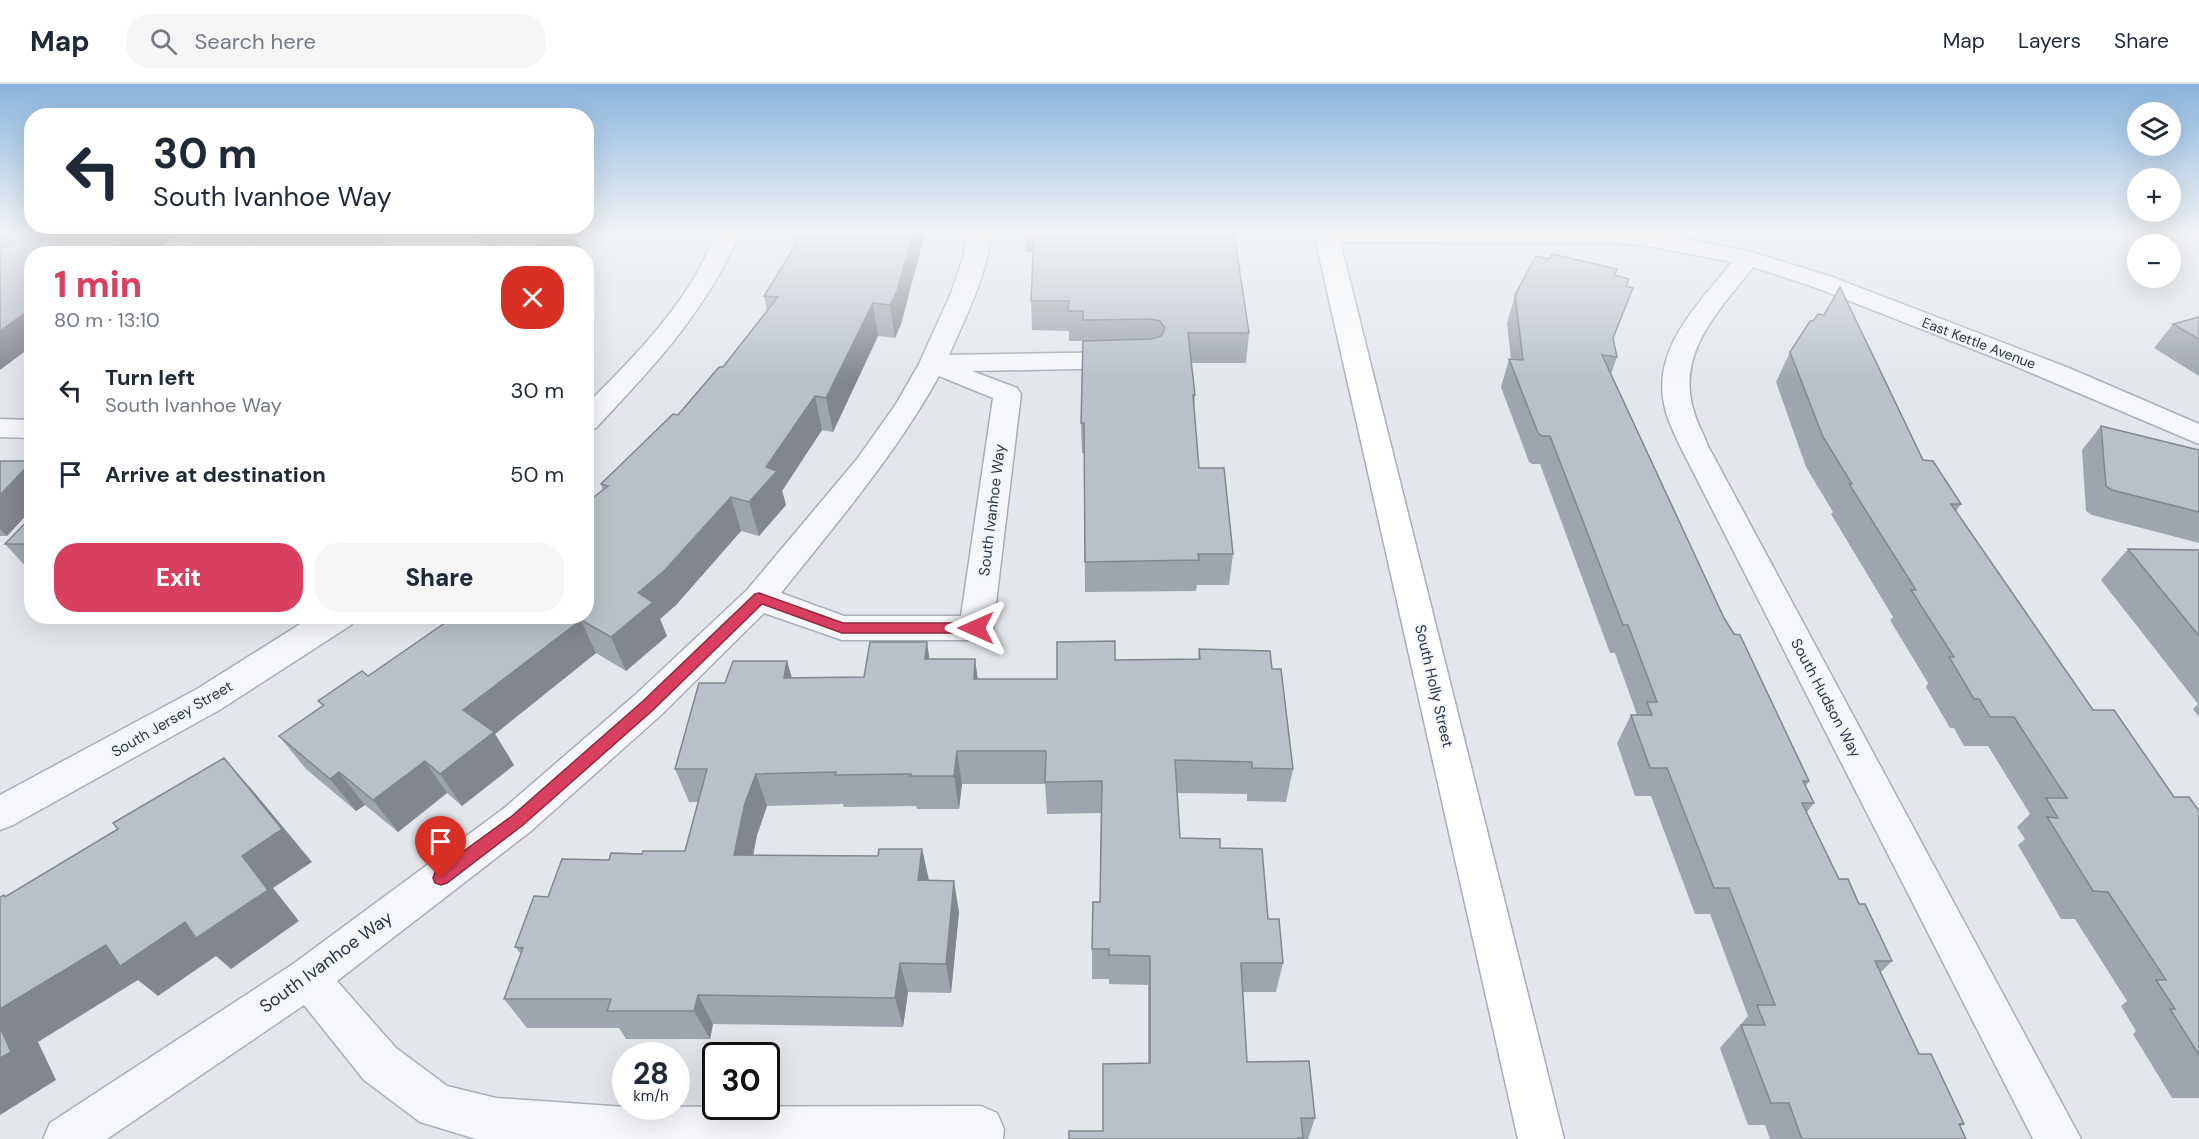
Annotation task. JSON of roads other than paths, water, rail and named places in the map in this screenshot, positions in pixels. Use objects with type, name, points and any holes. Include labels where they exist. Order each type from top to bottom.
[{"type":"main road","name":"South Holly Street","points":[[1338,282],[1541,1139]]},
{"type":"street","points":[[594,414],[642,364],[704,282]]},
{"type":"street","name":"South Ivanhoe Way","points":[[66,1139],[308,978],[517,820],[648,705],[759,598],[867,466],[909,405],[932,364],[967,282]]},
{"type":"street","name":"South Hudson Way","points":[[1729,282],[1689,333],[1680,354],[1677,382],[1679,410],[1694,447],[2058,1139]]},
{"type":"street","name":"East Kettle Avenue","points":[[1824,282],[2110,395],[2199,435]]},
{"type":"street","points":[[932,364],[1149,359]]},
{"type":"street","name":"South Ivanhoe Way","points":[[759,598],[842,628],[976,628],[1007,394],[932,364]]},
{"type":"street","points":[[0,428],[24,429]]},
{"type":"street","name":"South Jersey Street","points":[[0,814],[209,699],[326,624]]},
{"type":"street","points":[[308,978],[380,1064],[436,1106],[496,1121],[626,1134],[981,1128],[980,1139]]}]
